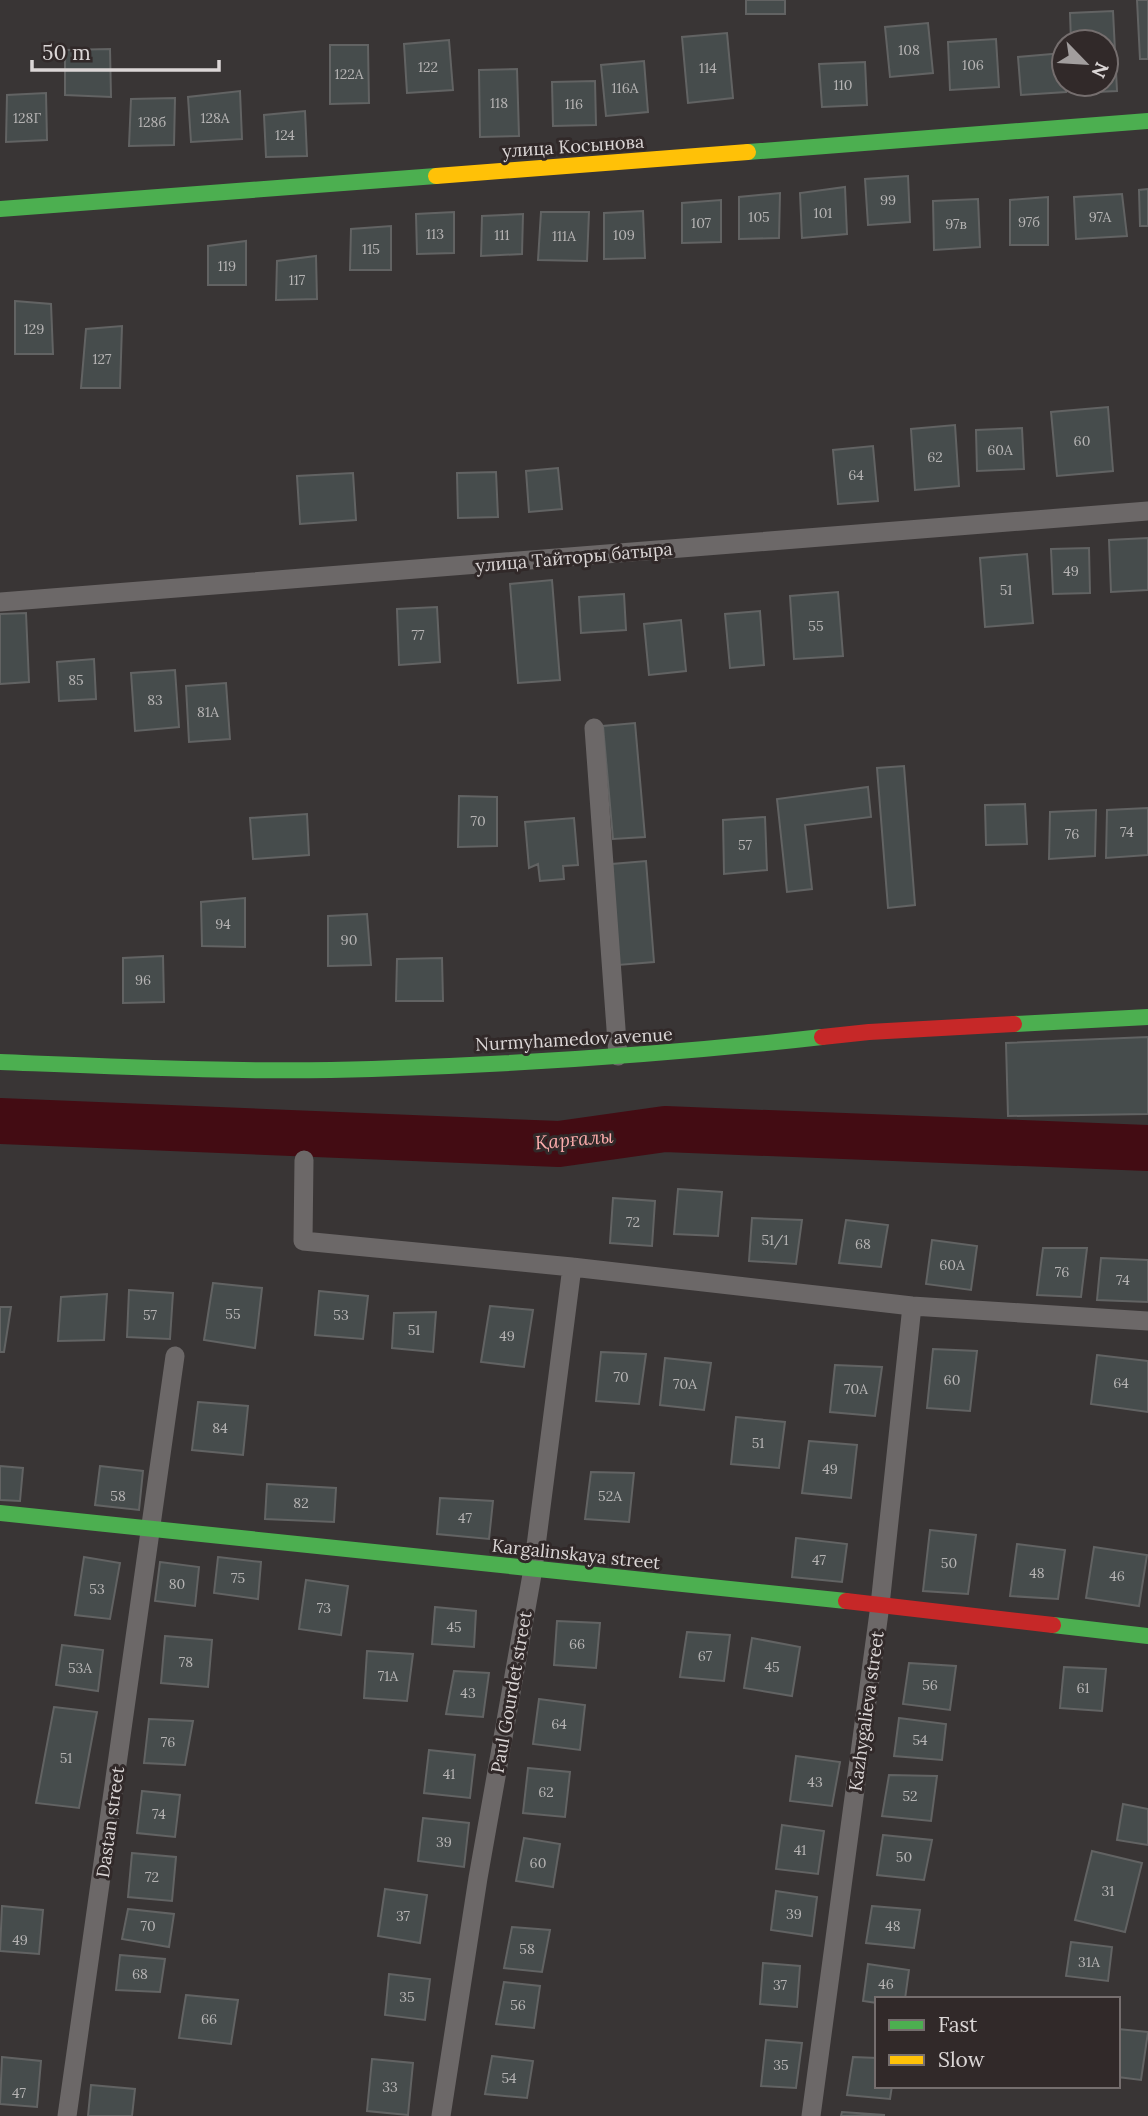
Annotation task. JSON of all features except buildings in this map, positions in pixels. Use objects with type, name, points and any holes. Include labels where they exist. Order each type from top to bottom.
[{"type":"street","name":"улица Косынова","points":[[0,209],[1148,121]]},
{"type":"street","name":"улица Тайторы батыра","points":[[0,602],[1148,511]]},
{"type":"street","points":[[594,728],[618,1056]]},
{"type":"street","name":"Nurmyhamedov avenue","points":[[0,1062],[180,1069],[371,1069],[692,1052],[869,1032],[1148,1017]]},
{"type":"street","points":[[303,1160],[303,1241],[572,1267],[912,1306],[1148,1321]]},
{"type":"street","name":"Paul Gourdet street","points":[[442,2116],[478,1878],[533,1569],[572,1267]]},
{"type":"street","name":"Kazhygalieva street","points":[[811,2116],[880,1605],[912,1306]]},
{"type":"street","name":"Dastan street","points":[[67,2116],[175,1356]]},
{"type":"street","name":"Kargalinskaya street","points":[[0,1513],[880,1605],[1148,1636]]},
{"type":"waterway","name":"Қарғалы","points":[[0,1121],[559,1144],[665,1129],[1148,1148]]},
{"type":"traffic: fast","points":[[748,152],[1148,121]]},
{"type":"traffic: fast","points":[[0,209],[436,176]]},
{"type":"traffic: fast","points":[[1014,1024],[1148,1017]]},
{"type":"traffic: fast","points":[[0,1062],[232,1070],[372,1069],[597,1058],[822,1037]]},
{"type":"traffic: fast","points":[[0,1513],[846,1601]]},
{"type":"traffic: fast","points":[[1053,1625],[1148,1636]]},
{"type":"traffic: slow","points":[[436,176],[748,152]]},
{"type":"traffic: jam","points":[[822,1037],[1014,1024]]},
{"type":"traffic: jam","points":[[846,1601],[1053,1625]]}]
